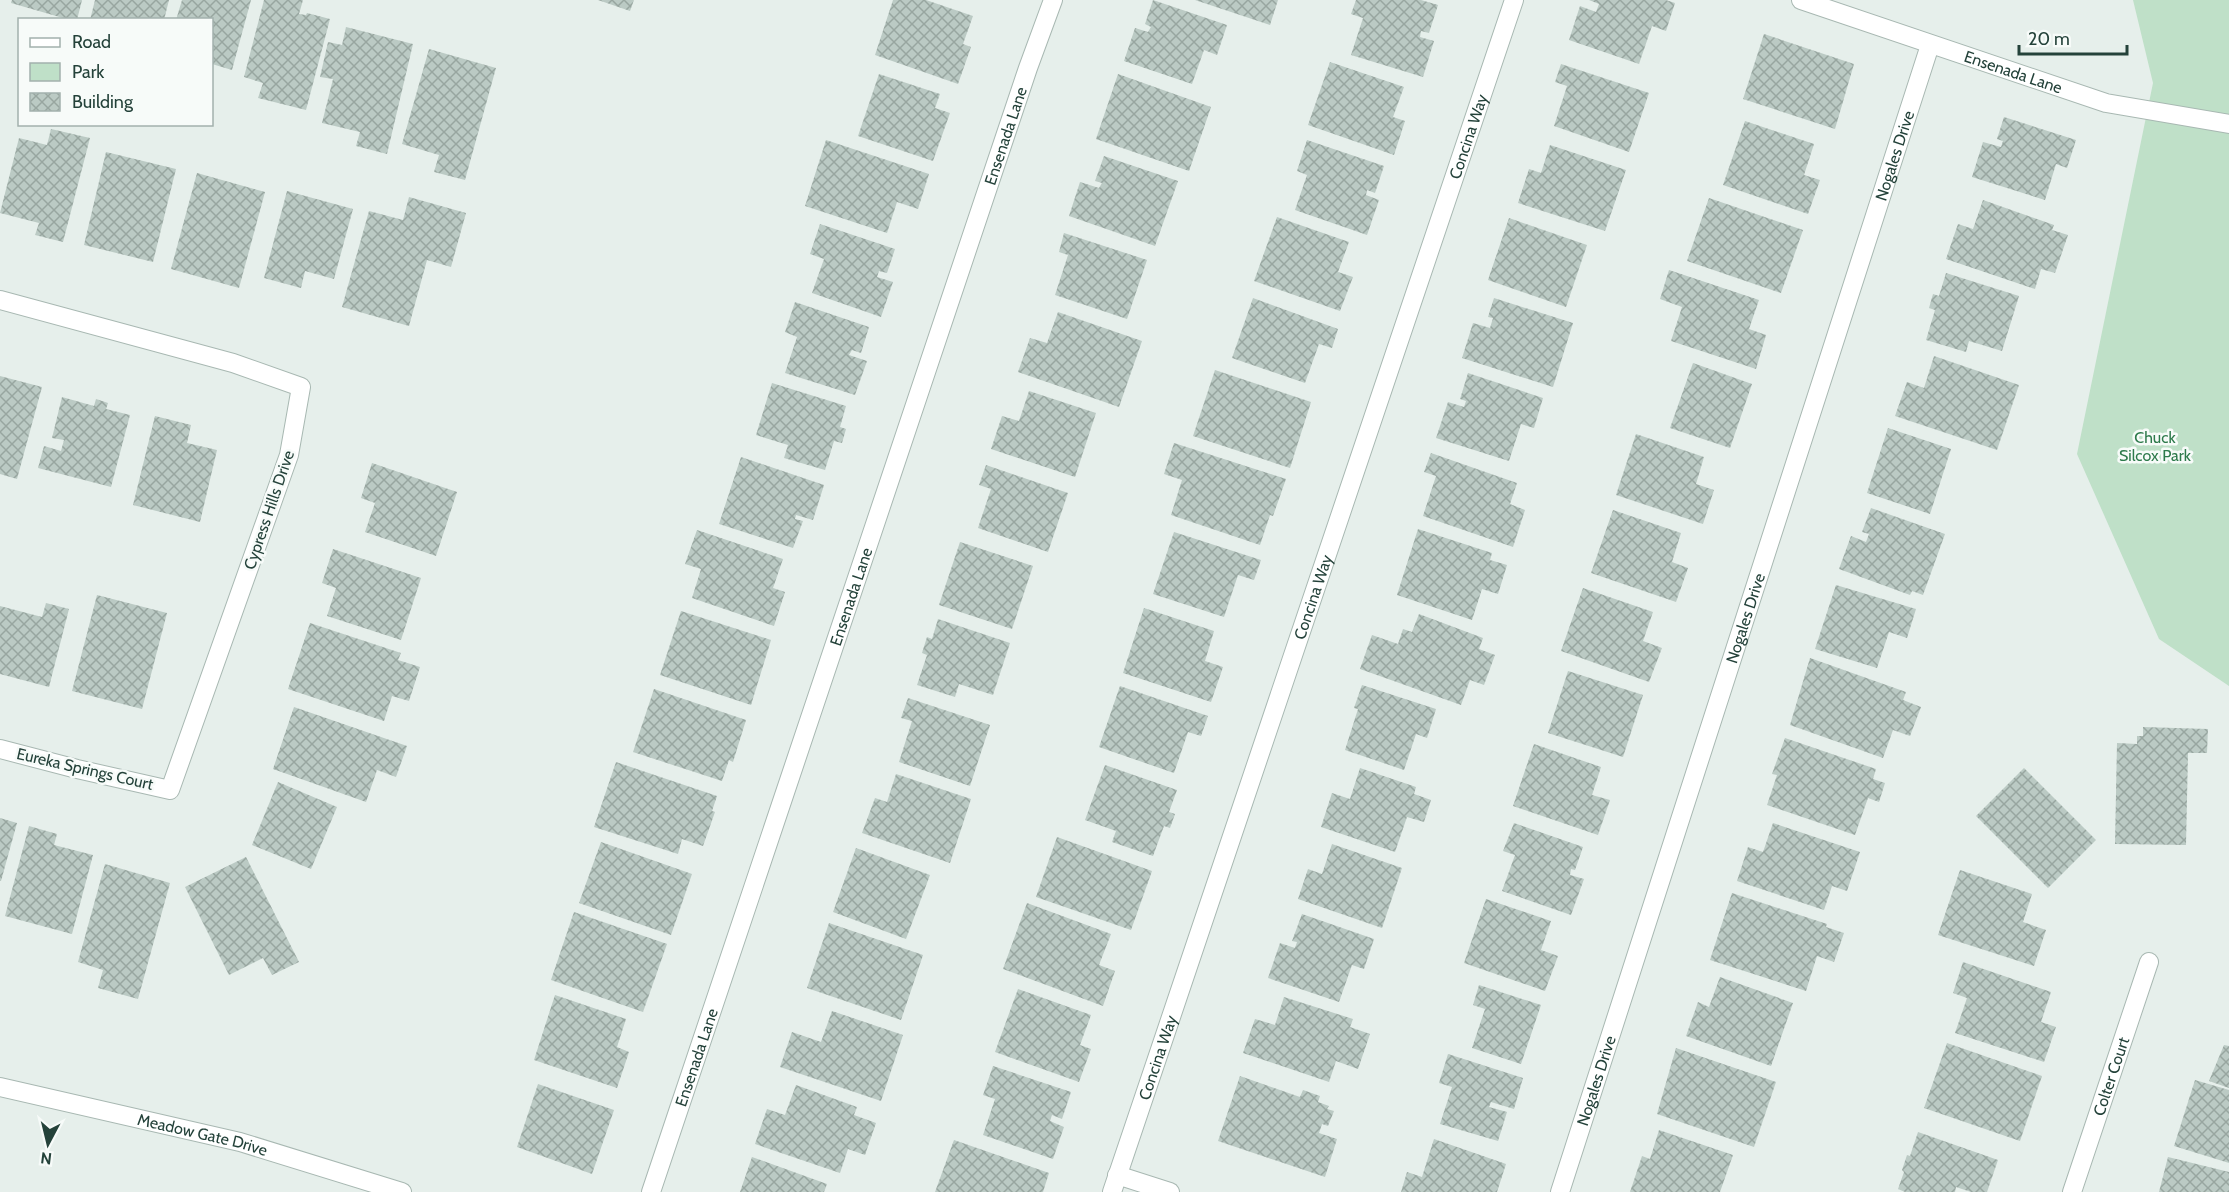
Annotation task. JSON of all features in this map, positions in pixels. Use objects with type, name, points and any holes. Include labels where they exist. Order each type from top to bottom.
[{"type":"street","name":"Ensenada Lane","points":[[651,1192],[1024,79],[1053,0]]},
{"type":"street","name":"Concina Way","points":[[1115,1184],[1514,0]]},
{"type":"street","name":"Ensenada Lane","points":[[1801,0],[2106,103],[2229,124]]},
{"type":"street","name":"Nogales Drive","points":[[1560,1192],[1930,45]]},
{"type":"street","name":"Cypress Hills Drive","points":[[0,300],[233,363],[301,387],[289,455],[170,790]]},
{"type":"street","name":"Eureka Springs Court","points":[[0,749],[170,790]]},
{"type":"street","name":"Colter Court","points":[[2072,1192],[2149,962]]},
{"type":"street","name":"Meadow Gate Drive","points":[[0,1087],[240,1142],[402,1192]]},
{"type":"street","points":[[1115,1184],[1170,1192]]},
{"type":"green space","name":"Chuck Silcox Park","points":[[2133,0],[2229,0],[2229,686],[2159,639],[2077,454],[2153,83]]},
{"type":"building","points":[[12,0],[82,0],[78,18],[63,18],[11,3]]},
{"type":"building","points":[[95,0],[169,0],[164,18],[90,18]]},
{"type":"building","points":[[182,0],[251,0],[232,70],[213,64],[213,18],[177,18]]},
{"type":"building","points":[[264,0],[303,0],[299,14],[306,15],[307,13],[330,19],[306,110],[258,98],[263,83],[244,77]]},
{"type":"building","points":[[598,0],[634,0],[630,11]]},
{"type":"building","points":[[893,0],[926,0],[973,16],[963,44],[971,47],[958,84],[875,55]]},
{"type":"building","points":[[1153,0],[1227,25],[1217,55],[1204,50],[1192,84],[1124,61],[1135,28],[1148,32],[1151,27],[1145,24]]},
{"type":"building","points":[[1195,0],[1278,0],[1270,25]]},
{"type":"building","points":[[1356,0],[1421,0],[1438,5],[1429,33],[1421,31],[1420,37],[1434,41],[1423,77],[1351,55],[1363,18],[1351,14]]},
{"type":"building","points":[[1589,0],[1666,0],[1675,3],[1666,31],[1652,26],[1639,64],[1569,40],[1580,6],[1596,12],[1599,4]]},
{"type":"building","points":[[346,27],[413,44],[387,154],[356,146],[360,132],[322,123],[333,79],[320,77],[328,42],[342,45]]},
{"type":"building","points":[[1764,34],[1854,64],[1835,129],[1743,99]]},
{"type":"building","points":[[429,49],[496,68],[465,180],[434,172],[439,155],[402,144]]},
{"type":"building","points":[[1330,62],[1404,87],[1393,117],[1405,121],[1394,155],[1308,125]]},
{"type":"building","points":[[1561,64],[1649,93],[1629,152],[1554,126],[1567,86],[1555,82]]},
{"type":"building","points":[[879,74],[940,94],[935,108],[950,113],[933,161],[858,136]]},
{"type":"building","points":[[1118,74],[1211,107],[1189,171],[1096,139]]},
{"type":"building","points":[[2004,117],[2076,140],[2067,168],[2056,164],[2045,200],[1972,177],[1983,142],[2001,147],[2003,141],[1997,139]]},
{"type":"building","points":[[1745,121],[1814,144],[1804,175],[1820,180],[1808,214],[1723,185]]},
{"type":"building","points":[[51,129],[90,138],[63,242],[35,235],[39,223],[0,213],[19,138],[47,145]]},
{"type":"building","points":[[826,140],[929,174],[918,209],[897,202],[887,233],[805,206]]},
{"type":"building","points":[[1307,140],[1384,166],[1375,193],[1367,190],[1366,195],[1379,200],[1367,235],[1295,210],[1307,175],[1297,171]]},
{"type":"building","points":[[1550,145],[1626,170],[1605,231],[1518,203],[1529,169],[1541,173]]},
{"type":"building","points":[[106,152],[176,169],[153,262],[84,245]]},
{"type":"building","points":[[1104,156],[1178,181],[1155,246],[1069,216],[1080,182],[1099,188],[1102,183],[1095,181]]},
{"type":"building","points":[[197,173],[265,192],[239,288],[171,269]]},
{"type":"building","points":[[287,191],[353,209],[334,279],[305,271],[301,288],[264,278]]},
{"type":"building","points":[[409,197],[466,213],[451,267],[427,260],[409,326],[342,307],[369,211],[403,220]]},
{"type":"building","points":[[1709,198],[1803,230],[1781,293],[1687,261]]},
{"type":"building","points":[[1983,200],[2054,225],[2052,230],[2068,235],[2055,273],[2041,269],[2035,289],[1946,259],[1958,224],[1973,229]]},
{"type":"building","points":[[1277,217],[1349,242],[1338,272],[1353,277],[1340,311],[1254,281]]},
{"type":"building","points":[[1509,218],[1587,245],[1566,307],[1488,280]]},
{"type":"building","points":[[820,224],[895,249],[887,273],[879,271],[877,277],[893,282],[881,317],[812,293],[824,259],[810,254]]},
{"type":"building","points":[[1064,233],[1147,260],[1127,319],[1055,295],[1068,255],[1059,252]]},
{"type":"building","points":[[1669,270],[1759,300],[1749,329],[1766,335],[1756,369],[1671,341],[1682,307],[1660,299]]},
{"type":"building","points":[[1946,273],[2019,296],[2002,351],[1969,341],[1966,352],[1926,340],[1935,310],[1929,308],[1933,294],[1939,296]]},
{"type":"building","points":[[1253,298],[1338,329],[1332,348],[1319,344],[1305,383],[1232,358]]},
{"type":"building","points":[[1494,298],[1573,323],[1553,387],[1462,358],[1473,323],[1490,328],[1493,318],[1488,317]]},
{"type":"building","points":[[795,302],[869,327],[861,353],[852,350],[849,355],[867,361],[855,395],[785,373],[797,337],[785,332]]},
{"type":"building","points":[[1058,312],[1142,341],[1119,407],[1018,372],[1030,338],[1047,343]]},
{"type":"building","points":[[1934,356],[2019,385],[1997,450],[1895,416],[1907,382],[1924,388]]},
{"type":"building","points":[[1693,363],[1752,384],[1730,448],[1670,428]]},
{"type":"building","points":[[1215,370],[1311,402],[1290,468],[1193,436]]},
{"type":"building","points":[[1468,373],[1543,398],[1534,428],[1521,424],[1509,461],[1436,438],[1448,402],[1464,407],[1466,401],[1460,399]]},
{"type":"building","points":[[0,376],[42,387],[17,479],[0,474]]},
{"type":"building","points":[[772,383],[846,406],[840,427],[846,429],[842,443],[834,441],[825,470],[784,458],[788,445],[756,435]]},
{"type":"building","points":[[1029,391],[1096,413],[1075,477],[991,449],[1002,416],[1019,421]]},
{"type":"building","points":[[62,397],[94,406],[96,399],[108,403],[106,409],[130,415],[111,487],[38,468],[44,446],[61,451],[64,440],[52,438]]},
{"type":"building","points":[[155,416],[191,425],[187,443],[217,450],[200,522],[133,505]]},
{"type":"building","points":[[1888,428],[1951,449],[1930,514],[1867,493]]},
{"type":"building","points":[[1636,434],[1704,457],[1696,484],[1714,490],[1703,524],[1616,495]]},
{"type":"building","points":[[1174,443],[1286,479],[1260,545],[1171,515],[1182,480],[1164,474]]},
{"type":"building","points":[[1431,453],[1517,483],[1510,504],[1525,510],[1513,547],[1423,516],[1436,476],[1424,472]]},
{"type":"building","points":[[741,457],[824,485],[813,520],[796,515],[795,519],[803,521],[793,548],[719,524]]},
{"type":"building","points":[[372,463],[457,492],[436,556],[365,532],[375,503],[361,498]]},
{"type":"building","points":[[986,465],[1068,493],[1048,552],[978,528],[991,489],[979,485]]},
{"type":"building","points":[[1871,508],[1945,534],[1923,595],[1912,591],[1910,595],[1839,569],[1851,536],[1866,542],[1869,534],[1862,532]]},
{"type":"building","points":[[1613,510],[1681,533],[1672,562],[1688,568],[1676,602],[1591,573]]},
{"type":"building","points":[[1418,529],[1492,553],[1490,560],[1507,565],[1498,594],[1482,589],[1472,620],[1397,595]]},
{"type":"building","points":[[697,530],[783,559],[773,588],[785,592],[774,626],[692,598],[701,569],[685,564]]},
{"type":"building","points":[[1174,532],[1261,560],[1254,580],[1238,575],[1224,617],[1153,594]]},
{"type":"building","points":[[960,542],[1033,566],[1012,629],[939,605]]},
{"type":"building","points":[[333,549],[421,578],[401,640],[327,616],[336,588],[322,583]]},
{"type":"building","points":[[1836,585],[1916,609],[1907,638],[1889,632],[1877,668],[1815,649]]},
{"type":"building","points":[[1583,588],[1653,612],[1643,641],[1662,648],[1649,682],[1561,651]]},
{"type":"building","points":[[97,595],[167,613],[142,709],[72,691]]},
{"type":"building","points":[[46,603],[69,609],[49,687],[0,674],[0,606],[42,617]]},
{"type":"building","points":[[1144,608],[1214,631],[1205,661],[1223,667],[1211,702],[1123,673]]},
{"type":"building","points":[[681,611],[771,640],[751,705],[660,675]]},
{"type":"building","points":[[1419,614],[1483,638],[1479,649],[1495,655],[1484,685],[1470,680],[1461,705],[1360,669],[1372,635],[1398,644],[1403,629],[1412,632]]},
{"type":"building","points":[[938,619],[1010,643],[993,695],[959,684],[955,697],[917,685],[927,655],[922,653],[927,637],[932,639]]},
{"type":"building","points":[[310,623],[401,653],[398,660],[420,667],[409,701],[392,696],[384,721],[288,689]]},
{"type":"building","points":[[1810,658],[1906,692],[1903,700],[1921,707],[1910,736],[1893,730],[1883,758],[1790,725]]},
{"type":"building","points":[[1568,671],[1643,695],[1623,757],[1548,733]]},
{"type":"building","points":[[1362,685],[1436,709],[1427,738],[1416,734],[1404,770],[1345,750],[1358,709],[1354,708]]},
{"type":"building","points":[[1120,686],[1208,716],[1201,736],[1188,732],[1174,773],[1099,747]]},
{"type":"building","points":[[654,689],[746,720],[733,762],[729,760],[722,781],[633,752]]},
{"type":"building","points":[[908,698],[990,725],[970,786],[899,762],[912,721],[901,718]]},
{"type":"building","points":[[294,707],[407,746],[396,777],[377,770],[366,802],[273,769]]},
{"type":"building","points":[[2143,727],[2208,729],[2207,753],[2188,753],[2186,845],[2115,844],[2117,743],[2137,744],[2137,736],[2143,736]]},
{"type":"building","points":[[1785,738],[1876,769],[1873,779],[1885,783],[1879,802],[1868,798],[1855,835],[1767,805],[1777,775],[1772,774]]},
{"type":"building","points":[[1534,744],[1601,767],[1592,795],[1610,800],[1598,835],[1513,806]]},
{"type":"building","points":[[616,762],[717,796],[712,811],[715,812],[703,846],[682,839],[678,854],[594,827]]},
{"type":"building","points":[[1105,765],[1177,790],[1169,812],[1175,814],[1170,828],[1164,826],[1153,856],[1112,842],[1116,831],[1085,820]]},
{"type":"building","points":[[1360,768],[1416,787],[1414,794],[1431,800],[1424,822],[1407,817],[1395,852],[1321,827],[1332,793],[1350,799]]},
{"type":"building","points":[[2024,768],[2096,840],[2048,888],[1976,816]]},
{"type":"building","points":[[896,774],[971,799],[950,863],[862,833],[875,798],[887,802]]},
{"type":"building","points":[[278,782],[337,807],[311,869],[252,845]]},
{"type":"building","points":[[0,818],[17,823],[1,881],[0,881]]},
{"type":"building","points":[[1514,823],[1583,847],[1575,870],[1571,869],[1570,875],[1584,879],[1571,915],[1502,891],[1515,855],[1503,851]]},
{"type":"building","points":[[1773,823],[1860,852],[1847,891],[1832,886],[1824,910],[1737,881],[1748,847],[1763,852]]},
{"type":"building","points":[[29,826],[57,834],[54,845],[93,855],[72,934],[5,916]]},
{"type":"building","points":[[1057,837],[1152,871],[1131,930],[1036,897]]},
{"type":"building","points":[[601,842],[692,874],[671,935],[579,903]]},
{"type":"building","points":[[1332,844],[1402,868],[1382,928],[1298,899],[1308,869],[1322,874]]},
{"type":"building","points":[[856,848],[930,875],[906,939],[833,912]]},
{"type":"building","points":[[246,857],[299,962],[272,975],[263,958],[229,975],[185,887]]},
{"type":"building","points":[[105,864],[170,883],[138,999],[98,988],[103,970],[78,962]]},
{"type":"building","points":[[1960,870],[2032,894],[2023,922],[2046,930],[2034,966],[1938,935]]},
{"type":"building","points":[[1732,893],[1827,924],[1826,927],[1844,933],[1834,962],[1817,956],[1806,991],[1710,960]]},
{"type":"building","points":[[1486,899],[1551,921],[1541,950],[1558,956],[1545,991],[1464,963]]},
{"type":"building","points":[[1027,903],[1111,934],[1099,965],[1115,971],[1103,1006],[1003,969]]},
{"type":"building","points":[[574,912],[667,944],[643,1012],[551,980]]},
{"type":"building","points":[[1302,914],[1374,939],[1364,969],[1352,965],[1339,1002],[1268,978],[1280,943],[1295,948],[1297,942],[1292,941]]},
{"type":"building","points":[[829,923],[923,955],[901,1020],[807,988]]},
{"type":"building","points":[[1963,962],[2051,992],[2041,1022],[2056,1027],[2044,1062],[1955,1033],[1967,998],[1953,993]]},
{"type":"building","points":[[1720,977],[1793,1003],[1771,1066],[1686,1036],[1698,1002],[1709,1007]]},
{"type":"building","points":[[1479,985],[1541,1005],[1521,1064],[1472,1048],[1485,1009],[1473,1005]]},
{"type":"building","points":[[1018,989],[1091,1015],[1080,1045],[1091,1049],[1079,1082],[995,1052]]},
{"type":"building","points":[[555,995],[626,1019],[617,1047],[629,1052],[617,1088],[534,1060]]},
{"type":"building","points":[[1284,997],[1353,1019],[1350,1027],[1370,1034],[1358,1069],[1336,1061],[1329,1082],[1243,1053],[1255,1019],[1275,1025]]},
{"type":"building","points":[[832,1011],[903,1035],[881,1101],[780,1067],[792,1032],[821,1042]]},
{"type":"building","points":[[1947,1043],[2042,1076],[2020,1141],[1924,1108]]},
{"type":"building","points":[[2224,1045],[2229,1046],[2229,1088],[2209,1081]]},
{"type":"building","points":[[1676,1048],[1776,1082],[1754,1147],[1657,1114]]},
{"type":"building","points":[[1448,1054],[1523,1078],[1514,1109],[1491,1102],[1489,1107],[1507,1112],[1498,1141],[1440,1124],[1452,1087],[1439,1083]]},
{"type":"building","points":[[993,1066],[1071,1092],[1062,1119],[1052,1115],[1050,1121],[1064,1127],[1053,1159],[983,1135],[995,1099],[983,1095]]},
{"type":"building","points":[[1240,1076],[1300,1097],[1303,1090],[1320,1096],[1318,1102],[1329,1106],[1327,1109],[1334,1111],[1328,1126],[1322,1124],[1319,1133],[1337,1139],[1325,1177],[1218,1141]]},
{"type":"building","points":[[2195,1080],[2229,1090],[2229,1163],[2174,1146]]},
{"type":"building","points":[[538,1084],[614,1110],[592,1174],[517,1147]]},
{"type":"building","points":[[796,1085],[857,1107],[854,1115],[876,1123],[865,1155],[848,1149],[840,1173],[755,1144],[767,1109],[785,1115]]},
{"type":"building","points":[[1659,1130],[1733,1155],[1720,1192],[1630,1192],[1642,1156],[1650,1159]]},
{"type":"building","points":[[1918,1132],[1998,1160],[1987,1192],[1971,1192],[1956,1187],[1955,1192],[1905,1192],[1898,1189],[1907,1155],[1910,1156]]},
{"type":"building","points":[[1434,1139],[1506,1164],[1497,1192],[1401,1192],[1407,1172],[1422,1177]]},
{"type":"building","points":[[954,1140],[1049,1173],[1043,1192],[935,1192]]},
{"type":"building","points":[[752,1157],[827,1184],[824,1192],[740,1192]]},
{"type":"building","points":[[2168,1157],[2229,1172],[2229,1192],[2159,1192]]}]
